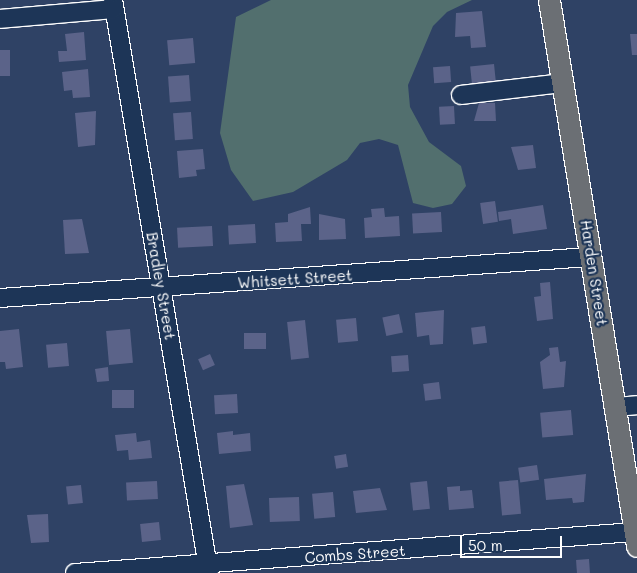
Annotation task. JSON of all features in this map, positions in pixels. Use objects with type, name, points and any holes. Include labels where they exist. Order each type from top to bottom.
[{"type":"main road","name":"Harden Street","points":[[550,0],[590,257],[627,406],[636,539]]},
{"type":"street","points":[[0,19],[114,4]]},
{"type":"street","name":"Bradley Street","points":[[114,4],[208,568]]},
{"type":"street","points":[[461,95],[563,83]]},
{"type":"street","name":"Whitsett Street","points":[[0,298],[590,257]]},
{"type":"street","name":"Combs Street","points":[[75,573],[208,568],[636,539]]},
{"type":"green space","points":[[271,0],[472,0],[447,12],[433,26],[408,85],[410,107],[429,142],[461,166],[466,186],[452,204],[433,208],[413,203],[398,145],[379,139],[360,143],[347,160],[293,192],[253,201],[231,170],[220,133],[236,17]]},
{"type":"building","points":[[482,11],[486,47],[471,48],[470,36],[455,37],[456,13]]},
{"type":"building","points":[[84,32],[86,60],[59,62],[58,51],[67,51],[65,34]]},
{"type":"building","points":[[630,34],[637,34],[637,55],[632,55]]},
{"type":"building","points":[[193,38],[195,63],[169,65],[167,40]]},
{"type":"building","points":[[0,50],[10,50],[10,76],[0,76]]},
{"type":"building","points":[[494,64],[496,83],[472,85],[470,67]]},
{"type":"building","points":[[450,66],[451,82],[434,83],[433,67]]},
{"type":"building","points":[[88,69],[90,97],[73,98],[72,90],[64,91],[62,72]]},
{"type":"building","points":[[189,75],[191,101],[170,102],[168,76]]},
{"type":"building","points":[[479,103],[495,103],[496,121],[474,121]]},
{"type":"building","points":[[454,106],[455,124],[440,125],[439,107]]},
{"type":"building","points":[[96,111],[95,145],[78,147],[75,113]]},
{"type":"building","points":[[191,112],[193,139],[175,140],[173,113]]},
{"type":"building","points":[[533,145],[536,168],[518,170],[511,147]]},
{"type":"building","points":[[203,149],[205,169],[196,170],[197,176],[179,178],[177,151]]},
{"type":"building","points":[[495,201],[498,222],[483,224],[480,203]]},
{"type":"building","points":[[543,205],[547,229],[513,234],[511,219],[499,221],[498,212]]},
{"type":"building","points":[[310,207],[311,224],[301,224],[302,241],[276,242],[275,223],[288,222],[288,214]]},
{"type":"building","points":[[384,208],[385,217],[399,216],[400,236],[365,238],[364,218],[372,217],[371,209]]},
{"type":"building","points":[[441,212],[442,232],[413,233],[412,214]]},
{"type":"building","points":[[319,214],[345,219],[346,239],[319,240]]},
{"type":"building","points":[[82,219],[89,253],[65,254],[63,220]]},
{"type":"building","points":[[255,224],[256,243],[229,244],[228,225]]},
{"type":"building","points":[[212,226],[213,246],[178,248],[177,228]]},
{"type":"building","points":[[550,282],[553,319],[537,321],[534,297],[541,296],[540,283]]},
{"type":"building","points":[[444,310],[443,344],[430,345],[429,335],[417,337],[415,313]]},
{"type":"building","points":[[399,314],[403,333],[386,336],[382,318]]},
{"type":"building","points":[[356,318],[358,341],[338,343],[336,320]]},
{"type":"building","points":[[305,320],[309,358],[291,360],[287,322]]},
{"type":"building","points":[[485,326],[487,343],[473,345],[471,328]]},
{"type":"building","points":[[19,329],[23,367],[6,369],[5,362],[0,362],[0,331]]},
{"type":"building","points":[[130,329],[133,363],[109,365],[106,331]]},
{"type":"building","points":[[244,333],[266,333],[266,349],[244,349]]},
{"type":"building","points":[[67,343],[69,366],[48,368],[46,345]]},
{"type":"building","points":[[558,347],[560,362],[566,361],[564,387],[543,389],[540,362],[550,355],[549,348]]},
{"type":"building","points":[[210,354],[215,365],[203,370],[198,359]]},
{"type":"building","points":[[408,355],[409,371],[392,372],[391,356]]},
{"type":"building","points":[[108,367],[109,381],[97,382],[95,369]]},
{"type":"building","points":[[439,382],[441,399],[425,401],[423,384]]},
{"type":"building","points":[[112,390],[134,390],[134,408],[112,408]]},
{"type":"building","points":[[237,394],[238,413],[215,414],[214,395]]},
{"type":"building","points":[[571,410],[573,435],[542,438],[540,413]]},
{"type":"building","points":[[233,431],[233,435],[250,433],[251,451],[219,454],[217,433]]},
{"type":"building","points":[[136,433],[137,442],[150,440],[152,458],[129,460],[128,450],[117,451],[115,435]]},
{"type":"building","points":[[346,454],[348,467],[336,469],[334,456]]},
{"type":"building","points":[[537,465],[539,480],[520,482],[518,468]]},
{"type":"building","points":[[586,474],[584,502],[573,503],[572,498],[546,500],[544,479]]},
{"type":"building","points":[[518,480],[521,514],[502,516],[499,482]]},
{"type":"building","points":[[157,481],[158,499],[127,501],[126,483]]},
{"type":"building","points":[[427,481],[430,509],[413,511],[410,483]]},
{"type":"building","points":[[244,484],[253,525],[230,528],[226,486]]},
{"type":"building","points":[[81,485],[83,503],[68,504],[66,487]]},
{"type":"building","points":[[460,486],[460,491],[472,490],[474,508],[449,510],[447,487]]},
{"type":"building","points":[[380,488],[387,510],[356,513],[353,491]]},
{"type":"building","points":[[333,492],[335,517],[314,519],[312,494]]},
{"type":"building","points":[[299,497],[300,521],[270,522],[269,498]]},
{"type":"building","points":[[48,514],[49,542],[31,543],[27,515]]},
{"type":"building","points":[[159,522],[161,540],[142,542],[140,524]]},
{"type":"building","points":[[589,559],[590,573],[577,573],[576,560]]}]
